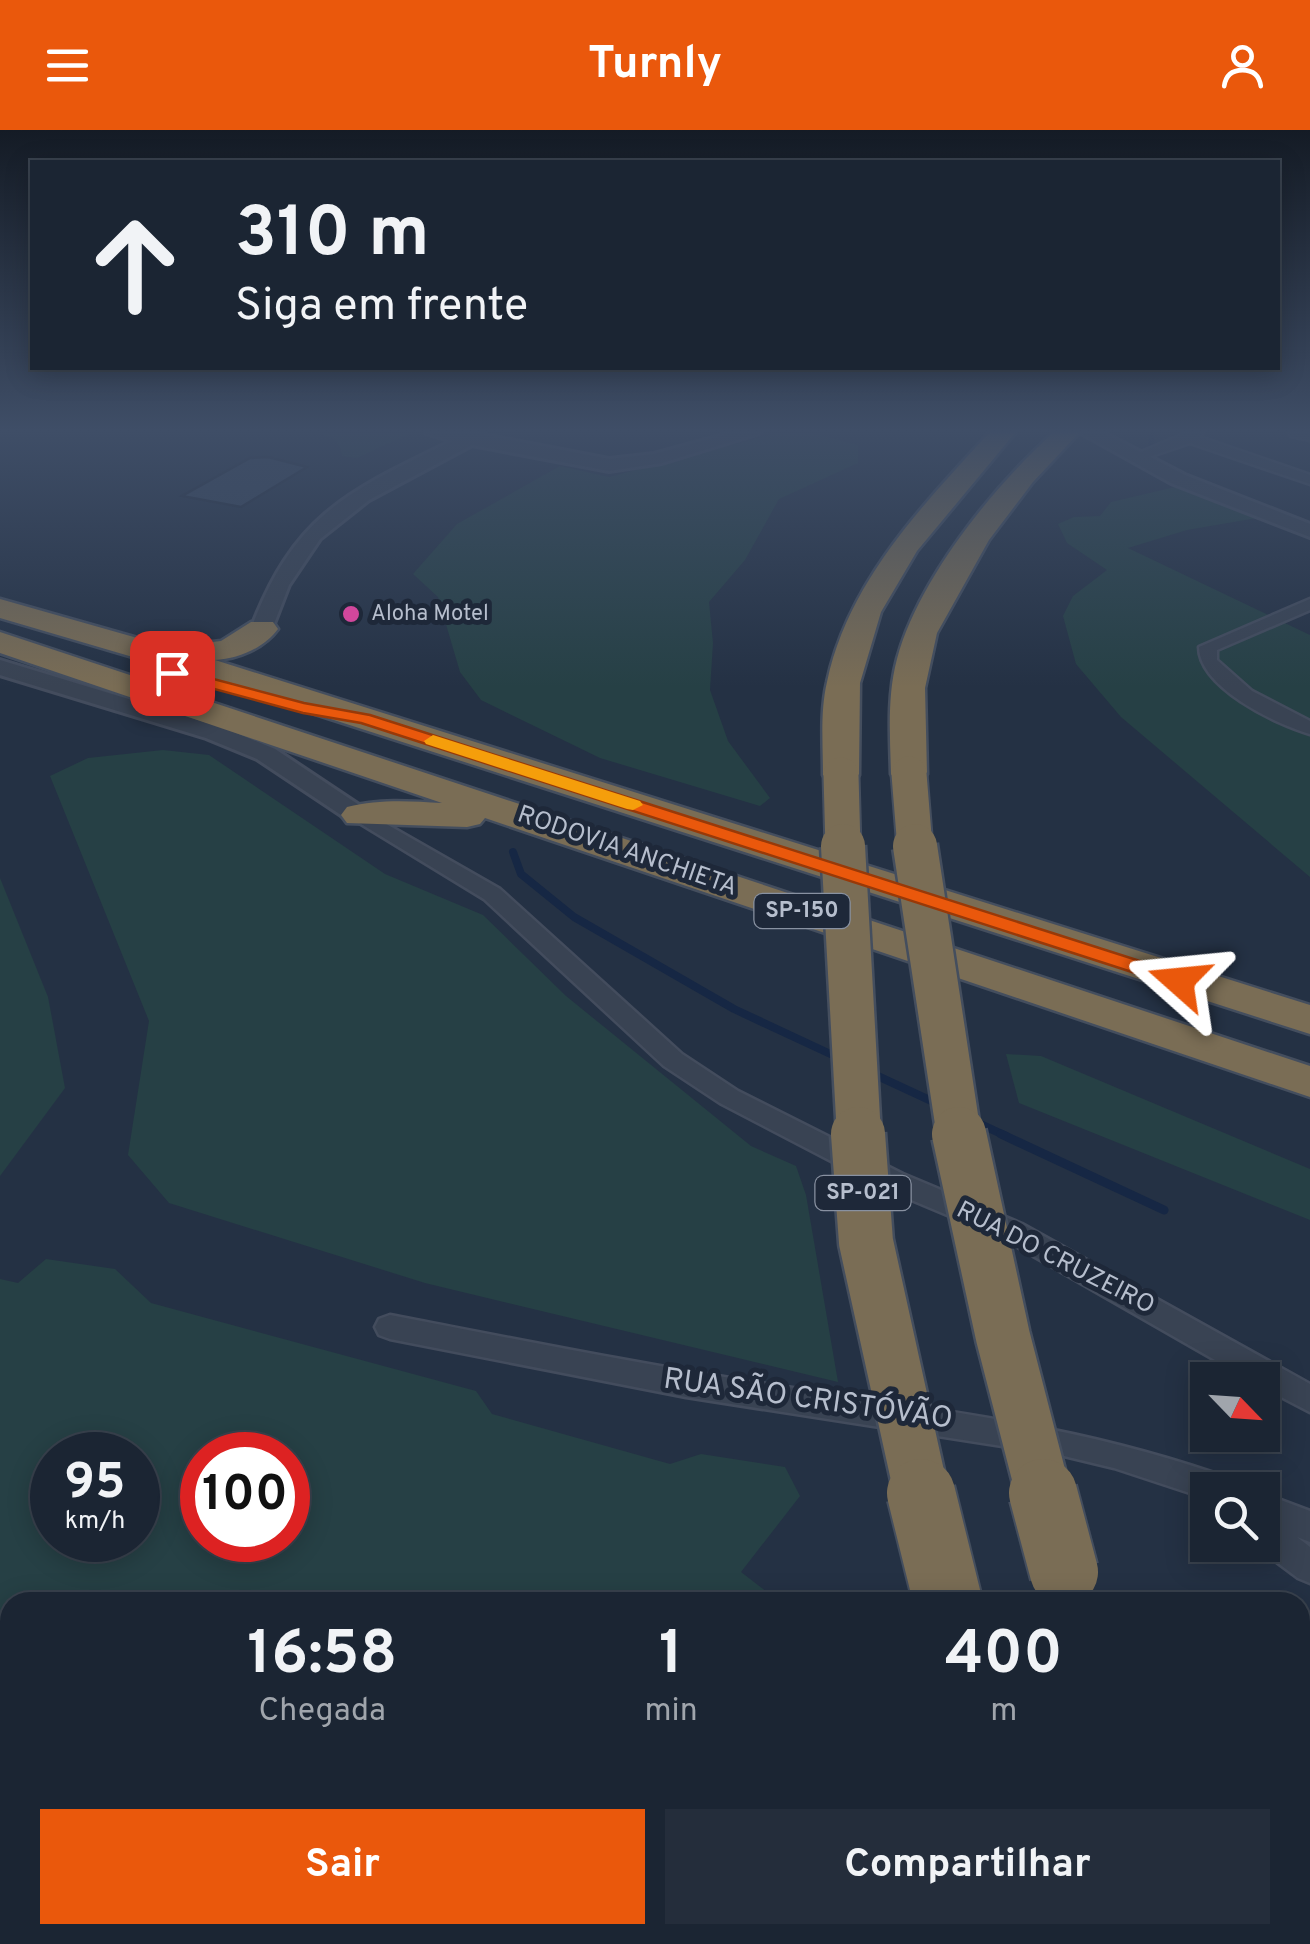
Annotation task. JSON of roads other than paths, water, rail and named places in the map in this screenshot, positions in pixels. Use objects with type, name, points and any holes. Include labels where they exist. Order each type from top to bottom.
[{"type":"highway","name":"SP-021","points":[[932,518],[896,560],[855,638],[843,684],[841,775],[846,957],[866,1242],[893,1378],[946,1592]]},
{"type":"highway","points":[[995,518],[928,620],[914,655],[908,690],[912,842],[940,1038],[1012,1379],[1069,1587]]},
{"type":"highway","name":"RODOVIA ANCHIETA","points":[[0,608],[458,778],[782,879],[1051,973],[1310,1056]]},
{"type":"highway","name":"RODOVIA ANCHIETA","points":[[0,626],[288,695],[1310,1020]]},
{"type":"highway","points":[[124,655],[218,652],[235,647],[262,629]]},
{"type":"highway","points":[[262,629],[259,667],[271,683],[288,695]]},
{"type":"highway","name":"RODOVIA ANCHIETA","points":[[0,642],[290,756],[584,838],[1310,1082]]},
{"type":"highway","points":[[124,655],[138,664],[303,708],[364,719]]},
{"type":"highway","points":[[360,816],[388,810],[432,812],[516,823],[584,838]]},
{"type":"street","points":[[262,629],[279,582],[308,539],[336,518]]},
{"type":"street","points":[[1275,518],[1310,531]]},
{"type":"street","points":[[1310,604],[1225,636],[1208,647],[1205,657],[1209,669],[1232,686],[1310,728]]},
{"type":"street","points":[[0,667],[290,756],[360,816]]},
{"type":"street","name":"RUA DO CRUZEIRO","points":[[360,816],[492,894],[673,1060],[729,1097],[894,1181],[1012,1231],[1310,1400]]},
{"type":"street","name":"RUA SÃO CRISTÓVÃO","points":[[390,1327],[783,1400],[957,1421],[1108,1452],[1190,1480]]},
{"type":"street","points":[[1280,1514],[1310,1527]]},
{"type":"street","points":[[1280,1544],[1310,1567]]},
{"type":"waterway","points":[[513,852],[521,874],[574,917],[734,1009],[839,1058]]},
{"type":"waterway","points":[[869,1072],[938,1104]]},
{"type":"waterway","points":[[978,1123],[1006,1136]]},
{"type":"waterway","points":[[1001,1134],[1164,1210]]},
{"type":"place","name":"Aloha Motel","points":[[351,614]]}]
